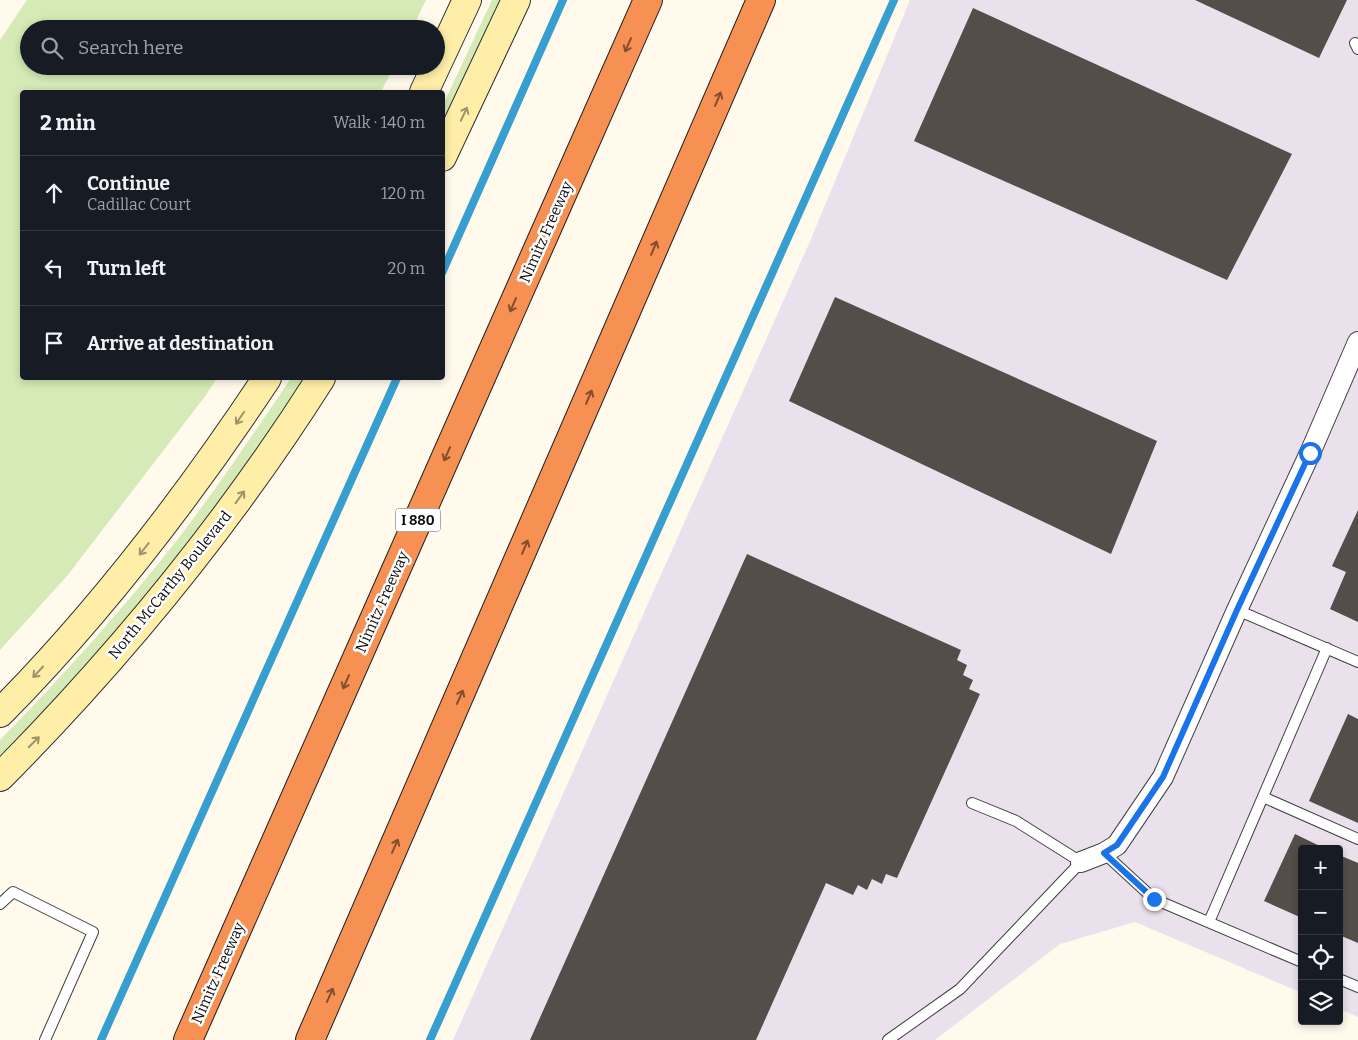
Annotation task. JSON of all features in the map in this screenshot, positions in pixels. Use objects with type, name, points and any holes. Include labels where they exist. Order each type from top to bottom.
[{"type":"highway","name":"Nimitz Freeway","points":[[188,1040],[648,0]]},
{"type":"highway","points":[[310,1040],[761,0]]},
{"type":"main road","points":[[445,47],[467,0]]},
{"type":"main road","points":[[445,151],[516,0]]},
{"type":"main road","points":[[425,90],[432,75]]},
{"type":"main road","points":[[0,713],[67,641],[123,576],[223,443],[266,380]]},
{"type":"main road","name":"North McCarthy Boulevard","points":[[0,777],[42,735],[158,605],[255,477],[320,380]]},
{"type":"street","points":[[1081,862],[1104,853],[1117,845],[1163,777],[1237,610],[1310,453],[1358,342]]},
{"type":"lane","points":[[1237,610],[1358,662]]},
{"type":"lane","points":[[1209,922],[1327,648]]},
{"type":"lane","points":[[1263,797],[1358,839]]},
{"type":"lane","points":[[888,1040],[960,989],[1081,862],[1016,821],[972,802]]},
{"type":"lane","points":[[1104,853],[1154,899],[1298,960]]},
{"type":"lane","points":[[0,904],[13,892],[93,932],[45,1040]]},
{"type":"lane","points":[[1343,980],[1358,987]]},
{"type":"shaded area","points":[[910,0],[1358,0],[1358,1017],[1343,1011],[1343,845],[1298,845],[1298,991],[1135,922],[1060,944],[935,1040],[453,1040],[811,239]]},
{"type":"green space","points":[[27,0],[426,0],[416,20],[20,20],[20,75],[390,75],[382,90],[20,90],[20,380],[216,380],[67,576],[0,650],[0,40]]},
{"type":"green space","points":[[492,0],[509,0],[445,138],[445,101]]},
{"type":"green space","points":[[290,380],[311,380],[187,554],[0,764],[0,740],[92,642],[136,591],[178,539]]},
{"type":"building","points":[[1195,0],[1347,0],[1319,58]]},
{"type":"building","points":[[973,8],[1292,154],[1227,280],[914,141]]},
{"type":"building","points":[[835,297],[1157,441],[1111,554],[789,401]]},
{"type":"building","points":[[1358,510],[1358,622],[1330,609],[1346,572],[1332,566]]},
{"type":"building","points":[[747,554],[961,650],[957,660],[967,665],[963,675],[973,680],[969,689],[980,694],[897,878],[886,874],[882,884],[872,879],[867,890],[858,885],[853,895],[826,883],[756,1040],[530,1040]]},
{"type":"building","points":[[1348,714],[1358,719],[1358,823],[1309,801]]},
{"type":"building","points":[[1295,834],[1318,845],[1298,845],[1298,916],[1264,901]]},
{"type":"building","points":[[1343,857],[1358,863],[1358,943],[1343,937]]},
{"type":"waterway","points":[[445,266],[563,0]]},
{"type":"waterway","points":[[430,1040],[894,0]]},
{"type":"waterway","points":[[101,1040],[396,380]]},
{"type":"route","points":[[1154,899],[1104,853],[1117,845],[1163,777],[1237,610],[1310,453]]}]
